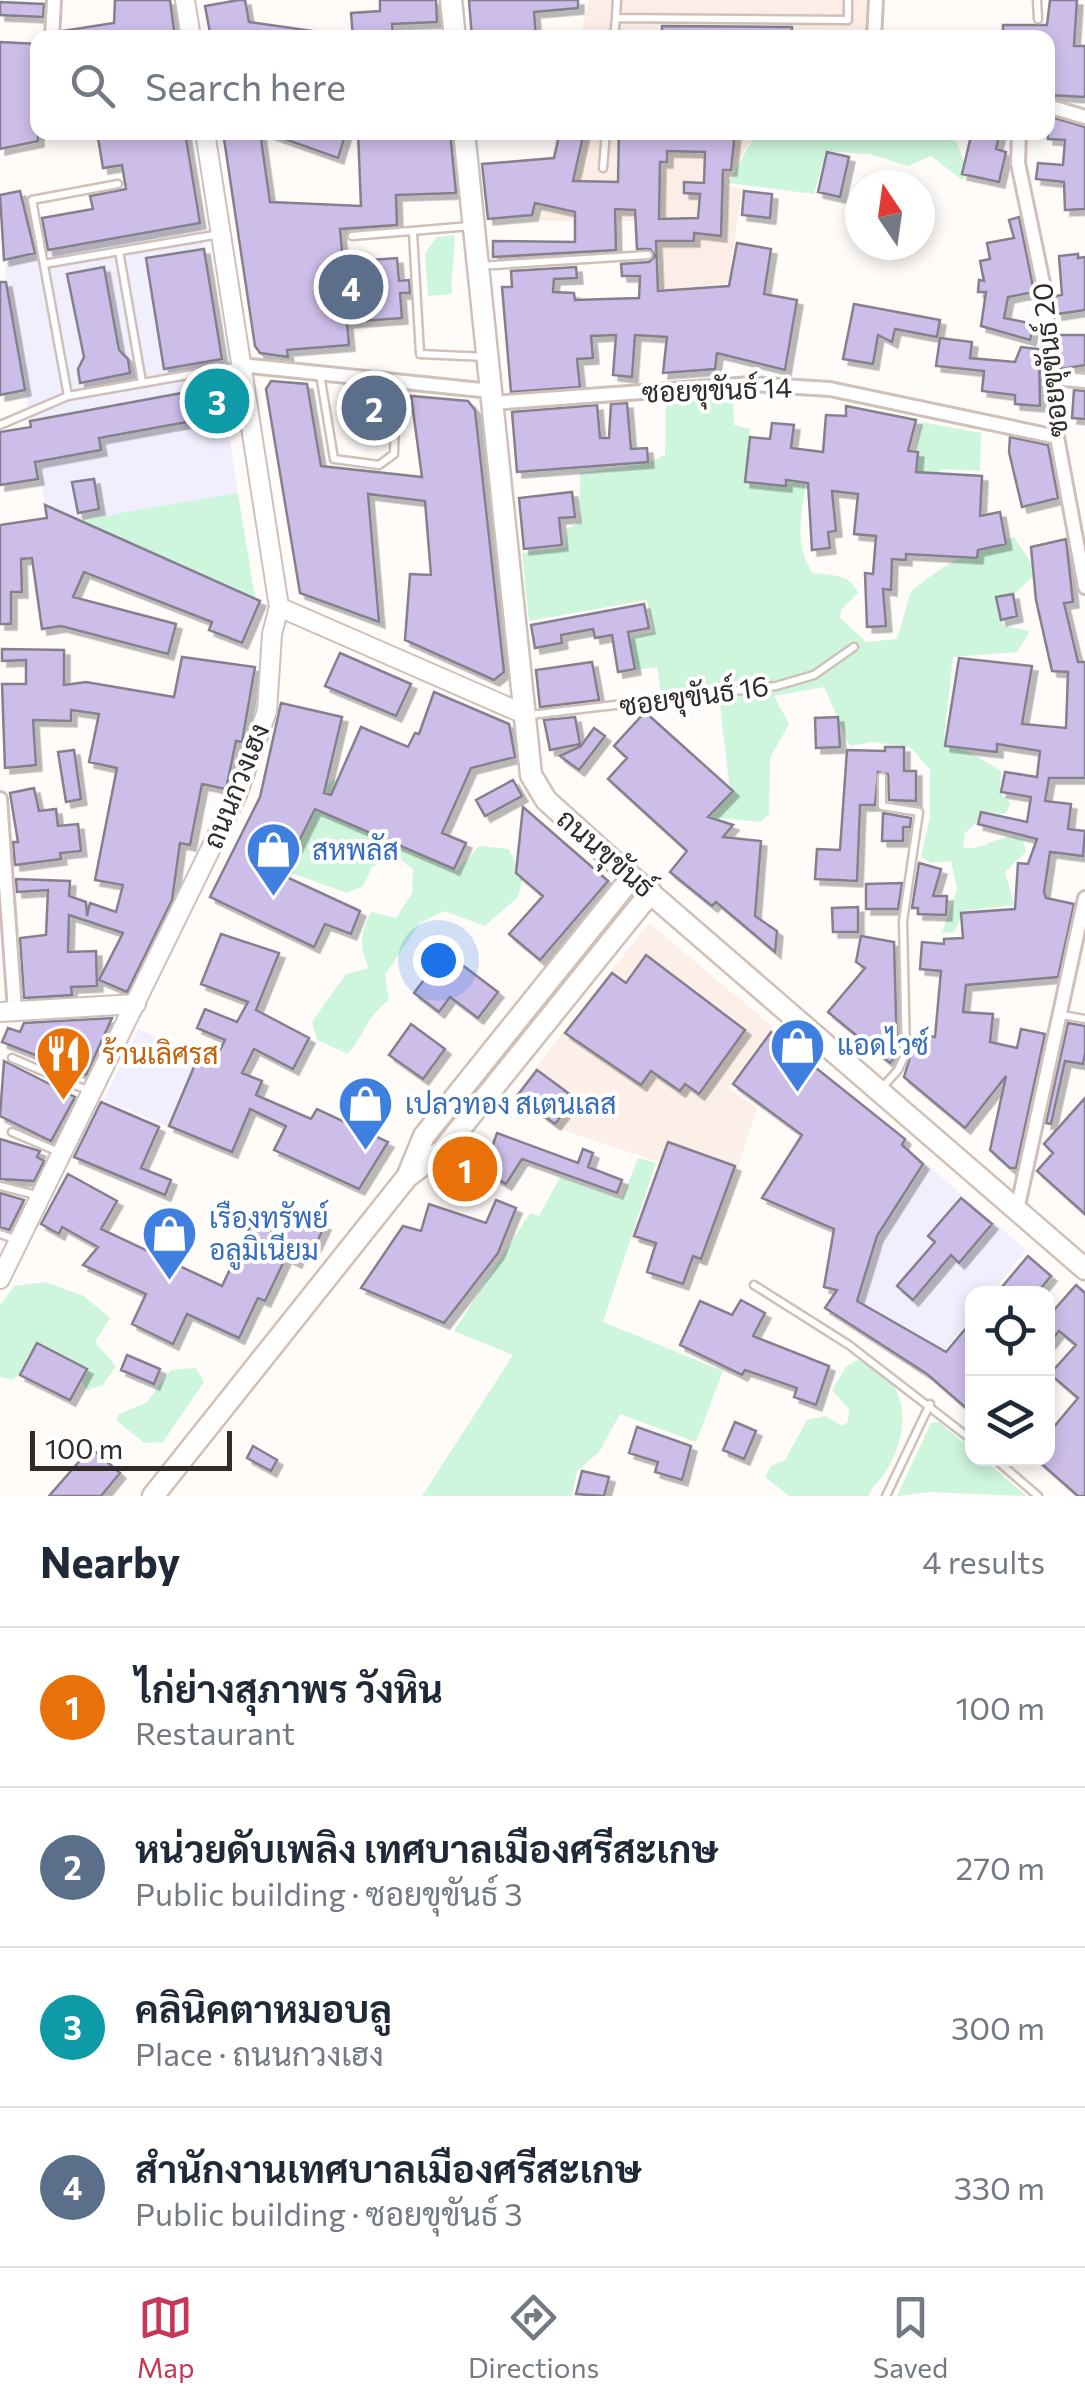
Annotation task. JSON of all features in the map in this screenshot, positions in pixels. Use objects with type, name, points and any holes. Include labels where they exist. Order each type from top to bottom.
[{"type":"main road","points":[[451,0],[454,30]]},
{"type":"main road","name":"ถนนขุขันธ์","points":[[465,140],[531,774],[546,800],[632,877],[1085,1269]]},
{"type":"main road","points":[[407,1177],[424,1136],[632,877]]},
{"type":"main road","points":[[153,1496],[407,1177],[443,1150],[651,892]]},
{"type":"street","points":[[52,30],[54,0]]},
{"type":"street","points":[[185,0],[190,30]]},
{"type":"street","points":[[874,30],[876,0]]},
{"type":"street","points":[[1055,108],[1085,117]]},
{"type":"street","name":"ถนนกวงเฮง","points":[[1,1275],[254,755],[267,711],[272,634],[279,608],[206,140]]},
{"type":"street","name":"ซอยขุขันธ์ 20","points":[[1018,140],[1018,163],[1044,288],[1057,437],[1085,586]]},
{"type":"street","name":"ซอยขุขันธ์ 14","points":[[241,365],[396,381],[491,397],[771,385],[830,389],[1057,437]]},
{"type":"street","points":[[1053,378],[1085,381]]},
{"type":"street","points":[[279,608],[524,714]]},
{"type":"street","points":[[0,799],[8,1012],[136,1004]]},
{"type":"street","points":[[1017,1210],[1085,898]]},
{"type":"lane","points":[[615,30],[617,0]]},
{"type":"lane","points":[[616,18],[848,20],[848,0]]},
{"type":"lane","points":[[1037,0],[1038,19]]},
{"type":"lane","points":[[603,168],[605,140]]},
{"type":"lane","points":[[68,396],[32,200],[118,184]]},
{"type":"lane","points":[[352,236],[474,226]]},
{"type":"lane","points":[[413,233],[420,354],[487,358]]},
{"type":"lane","points":[[44,264],[221,234]]},
{"type":"lane","points":[[119,250],[142,382]]},
{"type":"lane","points":[[478,266],[648,255]]},
{"type":"lane","points":[[0,426],[68,396],[241,365]]},
{"type":"lane","points":[[320,373],[334,459],[379,465],[394,454],[396,381]]},
{"type":"lane","name":"ซอยขุขันธ์ 16","points":[[524,714],[542,716],[776,686],[814,675],[854,647]]},
{"type":"lane","points":[[880,1091],[906,1053],[903,921],[919,812],[882,806],[882,777]]},
{"type":"lane","points":[[1057,1014],[1085,1019]]},
{"type":"lane","points":[[12,1058],[92,1092]]},
{"type":"lane","points":[[12,1132],[62,1154]]},
{"type":"lane","points":[[0,1186],[41,1196]]},
{"type":"lane","points":[[0,1234],[19,1240]]},
{"type":"lane","points":[[754,1286],[849,1344],[965,1434]]},
{"type":"lane","points":[[886,1496],[930,1404]]},
{"type":"lane","points":[[1003,1466],[1038,1496]]},
{"type":"shaded area","points":[[589,0],[868,0],[866,30],[582,30]]},
{"type":"shaded area","points":[[555,140],[750,140],[725,185],[742,189],[728,284],[660,290],[657,221],[537,221]]},
{"type":"shaded area","points":[[200,223],[231,414],[228,429],[238,493],[79,520],[45,505],[35,450],[57,416],[30,421],[4,260]]},
{"type":"shaded area","points":[[649,923],[773,1027],[728,1088],[757,1108],[705,1265],[631,1239],[659,1162],[557,1128],[514,1095]]},
{"type":"shaded area","points":[[138,1029],[265,1082],[235,1154],[104,1100]]},
{"type":"shaded area","points":[[926,1164],[1026,1250],[998,1286],[965,1286],[965,1325],[925,1374],[846,1323],[859,1300],[879,1236]]},
{"type":"green space","points":[[752,140],[952,140],[969,174],[962,180],[931,156],[908,166],[870,154],[826,151],[814,194],[728,183]]},
{"type":"green space","points":[[454,235],[452,294],[428,296],[425,253],[437,237]]},
{"type":"green space","points":[[733,394],[734,425],[750,429],[744,483],[806,483],[800,530],[807,563],[813,573],[840,577],[855,587],[858,593],[841,610],[840,618],[866,642],[897,639],[911,591],[948,565],[984,547],[1014,537],[1037,572],[999,609],[1004,626],[1030,631],[1017,652],[953,657],[944,737],[1001,771],[1000,792],[1011,804],[1005,814],[987,812],[965,833],[963,847],[978,847],[1007,837],[1023,840],[1026,852],[1005,872],[1014,905],[964,911],[954,932],[942,933],[957,889],[951,861],[931,863],[921,856],[930,817],[930,770],[910,747],[872,742],[850,746],[824,687],[774,696],[789,724],[770,758],[769,814],[760,822],[711,817],[730,791],[718,688],[661,695],[657,667],[636,670],[630,638],[654,632],[647,600],[529,621],[522,553],[566,547],[566,529],[580,522],[580,473],[648,463],[665,455],[666,397]]},
{"type":"green space","points":[[921,422],[981,433],[980,471],[942,469],[926,486],[919,484],[916,449]]},
{"type":"green space","points":[[238,493],[255,597],[79,520]]},
{"type":"green space","points":[[333,780],[352,789],[351,813],[362,832],[407,835],[456,871],[479,846],[509,849],[523,878],[518,897],[485,926],[444,911],[420,923],[385,975],[389,1000],[370,1020],[348,1054],[317,1040],[312,1022],[346,974],[369,968],[362,946],[367,920],[371,912],[396,918],[412,893],[413,869],[395,856],[372,867],[363,886],[347,893],[283,870],[322,789]]},
{"type":"green space","points":[[638,1158],[656,1163],[603,1322],[723,1371],[696,1442],[620,1414],[599,1452],[577,1471],[572,1496],[422,1496],[513,1355],[454,1331],[530,1213],[539,1216],[560,1177],[622,1199]]},
{"type":"green space","points":[[45,1282],[84,1296],[110,1318],[95,1342],[116,1366],[103,1385],[87,1390],[73,1367],[47,1356],[12,1380],[0,1377],[0,1305],[15,1286]]},
{"type":"green space","points":[[857,1360],[887,1377],[901,1403],[902,1429],[889,1466],[869,1496],[789,1496],[765,1477],[771,1466],[785,1460],[807,1420],[825,1416],[842,1426],[848,1422],[849,1409],[832,1390],[846,1367]]},
{"type":"green space","points":[[196,1368],[204,1382],[163,1442],[144,1443],[116,1420],[119,1414],[146,1403],[171,1370]]},
{"type":"green space","points":[[939,1422],[965,1444],[965,1466],[991,1466],[1027,1496],[930,1492],[897,1496],[931,1423]]},
{"type":"building","points":[[115,0],[170,0],[174,30],[68,30],[114,23]]},
{"type":"building","points":[[245,0],[249,22],[306,30],[210,30],[205,6]]},
{"type":"building","points":[[380,0],[436,0],[437,22],[392,24],[392,30],[352,30],[351,13],[380,11]]},
{"type":"building","points":[[469,0],[578,0],[578,8],[534,12],[535,30],[471,30]]},
{"type":"building","points":[[1050,0],[1077,0],[1074,46],[1085,46],[1085,97],[1055,95],[1055,30],[1003,30],[1003,25],[1047,25]]},
{"type":"building","points":[[0,2],[44,4],[43,17],[0,15]]},
{"type":"building","points":[[662,26],[792,27],[792,30],[662,30]]},
{"type":"building","points":[[0,42],[30,44],[30,140],[38,141],[0,149]]},
{"type":"building","points":[[1055,118],[1085,127],[1085,209],[1065,210],[1064,182],[1036,179],[1038,163],[1063,165],[1065,140],[1055,139]]},
{"type":"building","points":[[98,140],[186,140],[200,223],[48,250],[42,218],[93,209],[90,196],[126,189],[122,165],[103,168]]},
{"type":"building","points":[[224,140],[261,140],[270,202],[361,206],[358,140],[451,140],[456,193],[396,195],[397,225],[340,229],[343,262],[397,258],[399,281],[409,280],[410,293],[400,293],[402,318],[347,322],[349,345],[287,350],[288,357],[260,353],[255,346]]},
{"type":"building","points":[[287,140],[344,140],[338,158]]},
{"type":"building","points":[[558,140],[582,140],[573,181],[618,182],[619,140],[734,140],[731,170],[723,170],[721,236],[694,233],[694,241],[656,241],[658,291],[729,286],[737,243],[771,249],[764,294],[797,300],[785,370],[717,353],[715,369],[663,373],[667,337],[635,335],[632,377],[613,375],[616,335],[591,336],[593,358],[577,359],[580,387],[511,392],[502,287],[512,287],[511,271],[576,267],[577,278],[554,279],[553,292],[574,293],[575,300],[639,298],[640,276],[622,276],[621,264],[649,262],[655,256],[650,249],[637,249],[635,210],[615,209],[616,250],[493,257],[493,241],[575,242],[575,212],[535,203],[532,215],[488,219],[482,164],[554,158]],"holes":[[[667,151],[705,152],[704,183],[684,182],[684,193],[700,194],[698,218],[659,219],[660,162],[667,162]]]},
{"type":"building","points":[[970,140],[998,140],[996,149],[1006,152],[999,182],[962,174]]},
{"type":"building","points":[[827,152],[849,157],[840,197],[818,192]]},
{"type":"building","points":[[20,191],[35,253],[4,260],[0,195]]},
{"type":"building","points":[[744,191],[772,194],[770,218],[742,215]]},
{"type":"building","points":[[1019,217],[1034,292],[1008,297],[1004,318],[1034,324],[1030,340],[981,326],[986,292],[978,292],[979,280],[984,281],[980,261],[990,259],[987,243],[1014,238],[1009,220]]},
{"type":"building","points":[[204,249],[222,359],[164,369],[146,258]]},
{"type":"building","points":[[1078,254],[1078,258],[1085,257],[1085,310],[1057,314],[1055,296],[1062,295],[1059,256]]},
{"type":"building","points":[[104,267],[119,350],[128,359],[130,373],[80,383],[78,369],[84,357],[67,274]]},
{"type":"building","points":[[0,282],[6,282],[25,390],[0,395]]},
{"type":"building","points":[[854,304],[940,320],[937,337],[895,329],[892,342],[878,335],[873,364],[843,359]]},
{"type":"building","points":[[1059,335],[1085,335],[1085,365],[1061,369]]},
{"type":"building","points":[[940,338],[972,342],[970,358],[1015,362],[1021,347],[1039,349],[1040,406],[1015,404],[1015,395],[982,391],[984,371],[936,366]]},
{"type":"building","points":[[271,381],[307,384],[321,466],[422,477],[411,396],[468,401],[475,410],[504,672],[494,680],[405,640],[410,574],[431,575],[425,501],[368,494],[379,622],[300,593],[266,389]]},
{"type":"building","points":[[225,385],[231,414],[99,438],[101,450],[35,462],[38,479],[0,485],[0,432],[31,427],[30,421]]},
{"type":"building","points":[[1074,390],[1085,391],[1085,419],[1072,418]]},
{"type":"building","points":[[360,391],[389,394],[388,424],[356,421]]},
{"type":"building","points":[[627,403],[631,449],[647,448],[648,462],[517,472],[512,412],[597,405],[600,438],[609,438],[611,404]]},
{"type":"building","points":[[846,406],[916,420],[908,451],[918,452],[916,472],[982,476],[980,516],[1000,512],[1006,544],[978,550],[977,558],[906,554],[906,560],[892,559],[891,590],[883,589],[886,626],[867,627],[865,573],[873,574],[876,536],[854,534],[858,494],[832,491],[836,531],[828,532],[830,548],[812,550],[808,483],[786,480],[786,486],[745,482],[750,437],[770,439],[772,423],[794,425],[791,448],[823,452],[826,415],[846,416]]},
{"type":"building","points":[[1010,437],[1048,445],[1058,498],[1022,507],[1009,452]]},
{"type":"building","points":[[94,479],[99,509],[78,513],[72,482]]},
{"type":"building","points":[[572,492],[575,517],[559,518],[562,545],[524,549],[519,498]]},
{"type":"building","points":[[45,505],[260,601],[242,643],[209,630],[212,622],[84,572],[73,597],[176,624],[168,654],[61,626],[42,629],[32,558],[21,559],[22,592],[11,592],[11,624],[0,624],[0,525],[47,518]]},
{"type":"building","points":[[1066,539],[1073,602],[1064,603],[1078,662],[1085,662],[1085,778],[1049,778],[1045,801],[1071,804],[1068,829],[1085,831],[1083,856],[1050,852],[1044,892],[1046,898],[1074,904],[1058,977],[966,985],[963,1012],[993,1014],[990,1042],[1017,1048],[1021,1029],[1045,1034],[1016,1168],[1010,1168],[990,1150],[1006,1076],[965,1128],[904,1077],[917,1034],[935,1037],[941,971],[920,969],[922,942],[944,944],[944,939],[963,938],[961,913],[1015,909],[1018,863],[1028,864],[1037,839],[978,824],[981,812],[1027,822],[1031,797],[1001,792],[1005,772],[1037,777],[1040,751],[997,744],[997,752],[945,746],[959,658],[1032,666],[1022,724],[1066,728],[1068,672],[1052,671],[1036,600],[1031,547]]},
{"type":"building","points":[[1013,594],[1017,616],[1001,620],[996,597]]},
{"type":"building","points":[[644,604],[649,628],[628,632],[635,669],[618,672],[612,635],[595,638],[593,629],[561,635],[562,643],[535,648],[531,625]]},
{"type":"building","points":[[2,649],[64,650],[64,685],[86,682],[174,697],[182,657],[255,667],[242,742],[236,741],[226,789],[202,784],[190,845],[180,843],[172,900],[127,992],[99,980],[123,933],[69,915],[68,952],[96,951],[97,986],[71,987],[72,995],[24,998],[20,938],[46,935],[48,890],[17,892],[16,879],[70,881],[69,896],[86,902],[87,916],[90,903],[116,912],[123,885],[95,880],[117,768],[89,762],[99,714],[71,710],[71,721],[33,720],[36,765],[5,768],[2,684],[26,684],[26,660],[2,661]]},
{"type":"building","points":[[340,653],[411,684],[396,716],[325,686]]},
{"type":"building","points":[[592,662],[599,700],[540,707],[536,670]]},
{"type":"building","points":[[434,692],[509,724],[515,757],[471,768],[442,833],[466,843],[454,869],[315,809],[282,875],[360,911],[351,934],[325,924],[314,947],[210,897],[260,797],[281,703],[342,717],[324,793],[331,795],[361,727],[408,747],[415,733],[419,734]]},
{"type":"building","points":[[645,712],[733,791],[708,817],[733,825],[723,837],[761,841],[755,916],[777,931],[775,952],[716,902],[712,906],[670,872],[687,851],[608,779],[627,758],[614,746]]},
{"type":"building","points":[[575,717],[580,744],[550,750],[544,720]]},
{"type":"building","points":[[838,717],[840,747],[816,748],[815,718]]},
{"type":"building","points":[[594,728],[605,736],[579,770],[560,756],[581,746]]},
{"type":"building","points":[[885,747],[904,747],[904,771],[916,771],[916,801],[889,800],[888,774],[878,772],[875,805],[860,805],[857,881],[815,879],[817,849],[840,850],[847,750],[885,751]]},
{"type":"building","points":[[74,750],[81,799],[66,802],[58,752]]},
{"type":"building","points":[[513,780],[522,796],[485,816],[476,800]]},
{"type":"building","points":[[34,788],[39,811],[56,809],[58,826],[78,824],[81,851],[60,853],[61,859],[15,865],[13,842],[18,842],[10,793]]},
{"type":"building","points":[[523,807],[608,881],[540,960],[509,934],[543,896],[516,873]]},
{"type":"building","points":[[883,813],[911,818],[910,827],[903,827],[903,841],[882,841]]},
{"type":"building","points":[[919,863],[941,869],[933,896],[947,896],[946,915],[918,914],[918,908],[912,908]]},
{"type":"building","points":[[902,883],[898,909],[866,909],[866,884]]},
{"type":"building","points":[[858,907],[858,932],[833,932],[832,908]]},
{"type":"building","points":[[221,934],[279,953],[256,1010],[309,1038],[293,1069],[254,1049],[242,1073],[262,1081],[256,1095],[311,1119],[317,1109],[388,1142],[359,1189],[274,1150],[286,1126],[250,1109],[232,1152],[169,1126],[199,1055],[214,1062],[225,1040],[197,1028],[205,1009],[237,1022],[248,1002],[201,984]]},
{"type":"building","points":[[861,936],[894,942],[897,1054],[890,1063],[828,1012],[865,968],[856,962]]},
{"type":"building","points":[[445,952],[498,992],[478,1018],[450,997],[439,1012],[414,993]]},
{"type":"building","points":[[646,955],[745,1030],[699,1094],[685,1084],[680,1091],[651,1071],[641,1085],[565,1033],[612,973],[626,983]]},
{"type":"building","points":[[112,1018],[86,1075],[2,1042],[8,1028],[20,1032],[24,1023]]},
{"type":"building","points":[[1068,1023],[1085,1026],[1085,1053],[1083,1064],[1065,1061],[1051,1124],[1046,1123]]},
{"type":"building","points":[[411,1024],[445,1049],[423,1079],[389,1055]]},
{"type":"building","points":[[771,1032],[905,1139],[902,1145],[923,1164],[877,1236],[857,1301],[946,1352],[965,1329],[965,1407],[927,1374],[825,1308],[837,1290],[824,1287],[834,1229],[762,1198],[802,1135],[733,1084]]},
{"type":"building","points":[[4,1061],[75,1097],[51,1141],[0,1116]]},
{"type":"building","points":[[537,1070],[575,1098],[555,1124],[517,1096]]},
{"type":"building","points":[[1085,1098],[1085,1214],[1037,1171],[1053,1153],[1044,1144]]},
{"type":"building","points":[[101,1102],[159,1127],[141,1168],[171,1180],[165,1195],[74,1157]]},
{"type":"building","points":[[497,1133],[578,1163],[583,1149],[593,1153],[588,1167],[622,1180],[617,1193],[522,1159],[506,1184],[479,1168],[465,1187],[445,1179],[464,1151],[487,1161]]},
{"type":"building","points":[[0,1139],[40,1151],[37,1157],[44,1161],[34,1181],[0,1179]]},
{"type":"building","points":[[668,1142],[735,1166],[701,1259],[693,1256],[683,1284],[647,1272],[656,1243],[634,1236]]},
{"type":"building","points":[[68,1174],[117,1201],[101,1229],[222,1286],[253,1221],[274,1231],[286,1206],[325,1225],[315,1246],[306,1241],[296,1262],[286,1257],[265,1301],[258,1298],[239,1338],[187,1314],[173,1344],[132,1324],[146,1294],[83,1265],[98,1247],[62,1227],[59,1234],[41,1224]]},
{"type":"building","points":[[0,1193],[24,1200],[9,1230],[0,1227]]},
{"type":"building","points":[[961,1198],[992,1224],[959,1263],[951,1255],[913,1300],[897,1286],[935,1242],[928,1236]]},
{"type":"building","points":[[496,1200],[516,1208],[498,1253],[444,1323],[361,1288],[403,1226],[421,1231],[429,1204],[486,1223]]},
{"type":"building","points":[[1028,1256],[1051,1276],[1043,1286],[1003,1286]]},
{"type":"building","points":[[1076,1285],[1085,1293],[1085,1496],[1078,1496],[1044,1466],[1055,1466],[1055,1426],[1078,1398],[1055,1378],[1055,1368],[1076,1345],[1059,1331],[1055,1336],[1055,1309]]},
{"type":"building","points":[[741,1300],[765,1313],[753,1336],[829,1366],[816,1405],[794,1397],[797,1388],[745,1370],[742,1375],[680,1345],[700,1301],[732,1315]]},
{"type":"building","points":[[37,1343],[87,1369],[70,1400],[20,1375]]},
{"type":"building","points":[[127,1355],[160,1369],[154,1384],[121,1370]]},
{"type":"building","points":[[735,1422],[756,1431],[744,1459],[723,1450]]},
{"type":"building","points":[[637,1427],[691,1446],[682,1480],[655,1472],[658,1462],[629,1453]]},
{"type":"building","points":[[253,1446],[277,1460],[271,1471],[247,1458]]},
{"type":"building","points":[[91,1448],[120,1473],[101,1496],[49,1496]]},
{"type":"building","points":[[582,1471],[609,1477],[604,1496],[576,1494]]},
{"type":"place","name":"สำนักงานเทศบาลเมืองศรีสะเกษ","points":[[351,287]]},
{"type":"place","name":"คลินิคตาหมอบลู","points":[[217,401]]},
{"type":"place","name":"หน่วยดับเพลิง เทศบาลเมืองศรีสะเกษ","points":[[374,408]]},
{"type":"place","name":"สหพลัส","points":[[273,899]]},
{"type":"place","name":"แอดไวซ์","points":[[798,1094]]},
{"type":"place","name":"ร้านเลิศรส","points":[[63,1103]]},
{"type":"place","name":"เปลวทอง สเตนเลส","points":[[366,1153]]},
{"type":"place","name":"ไก่ย่างสุภาพร วังหิน","points":[[465,1169]]},
{"type":"place","name":"เรืองทรัพย์ อลูมิเนียม","points":[[170,1283]]}]
